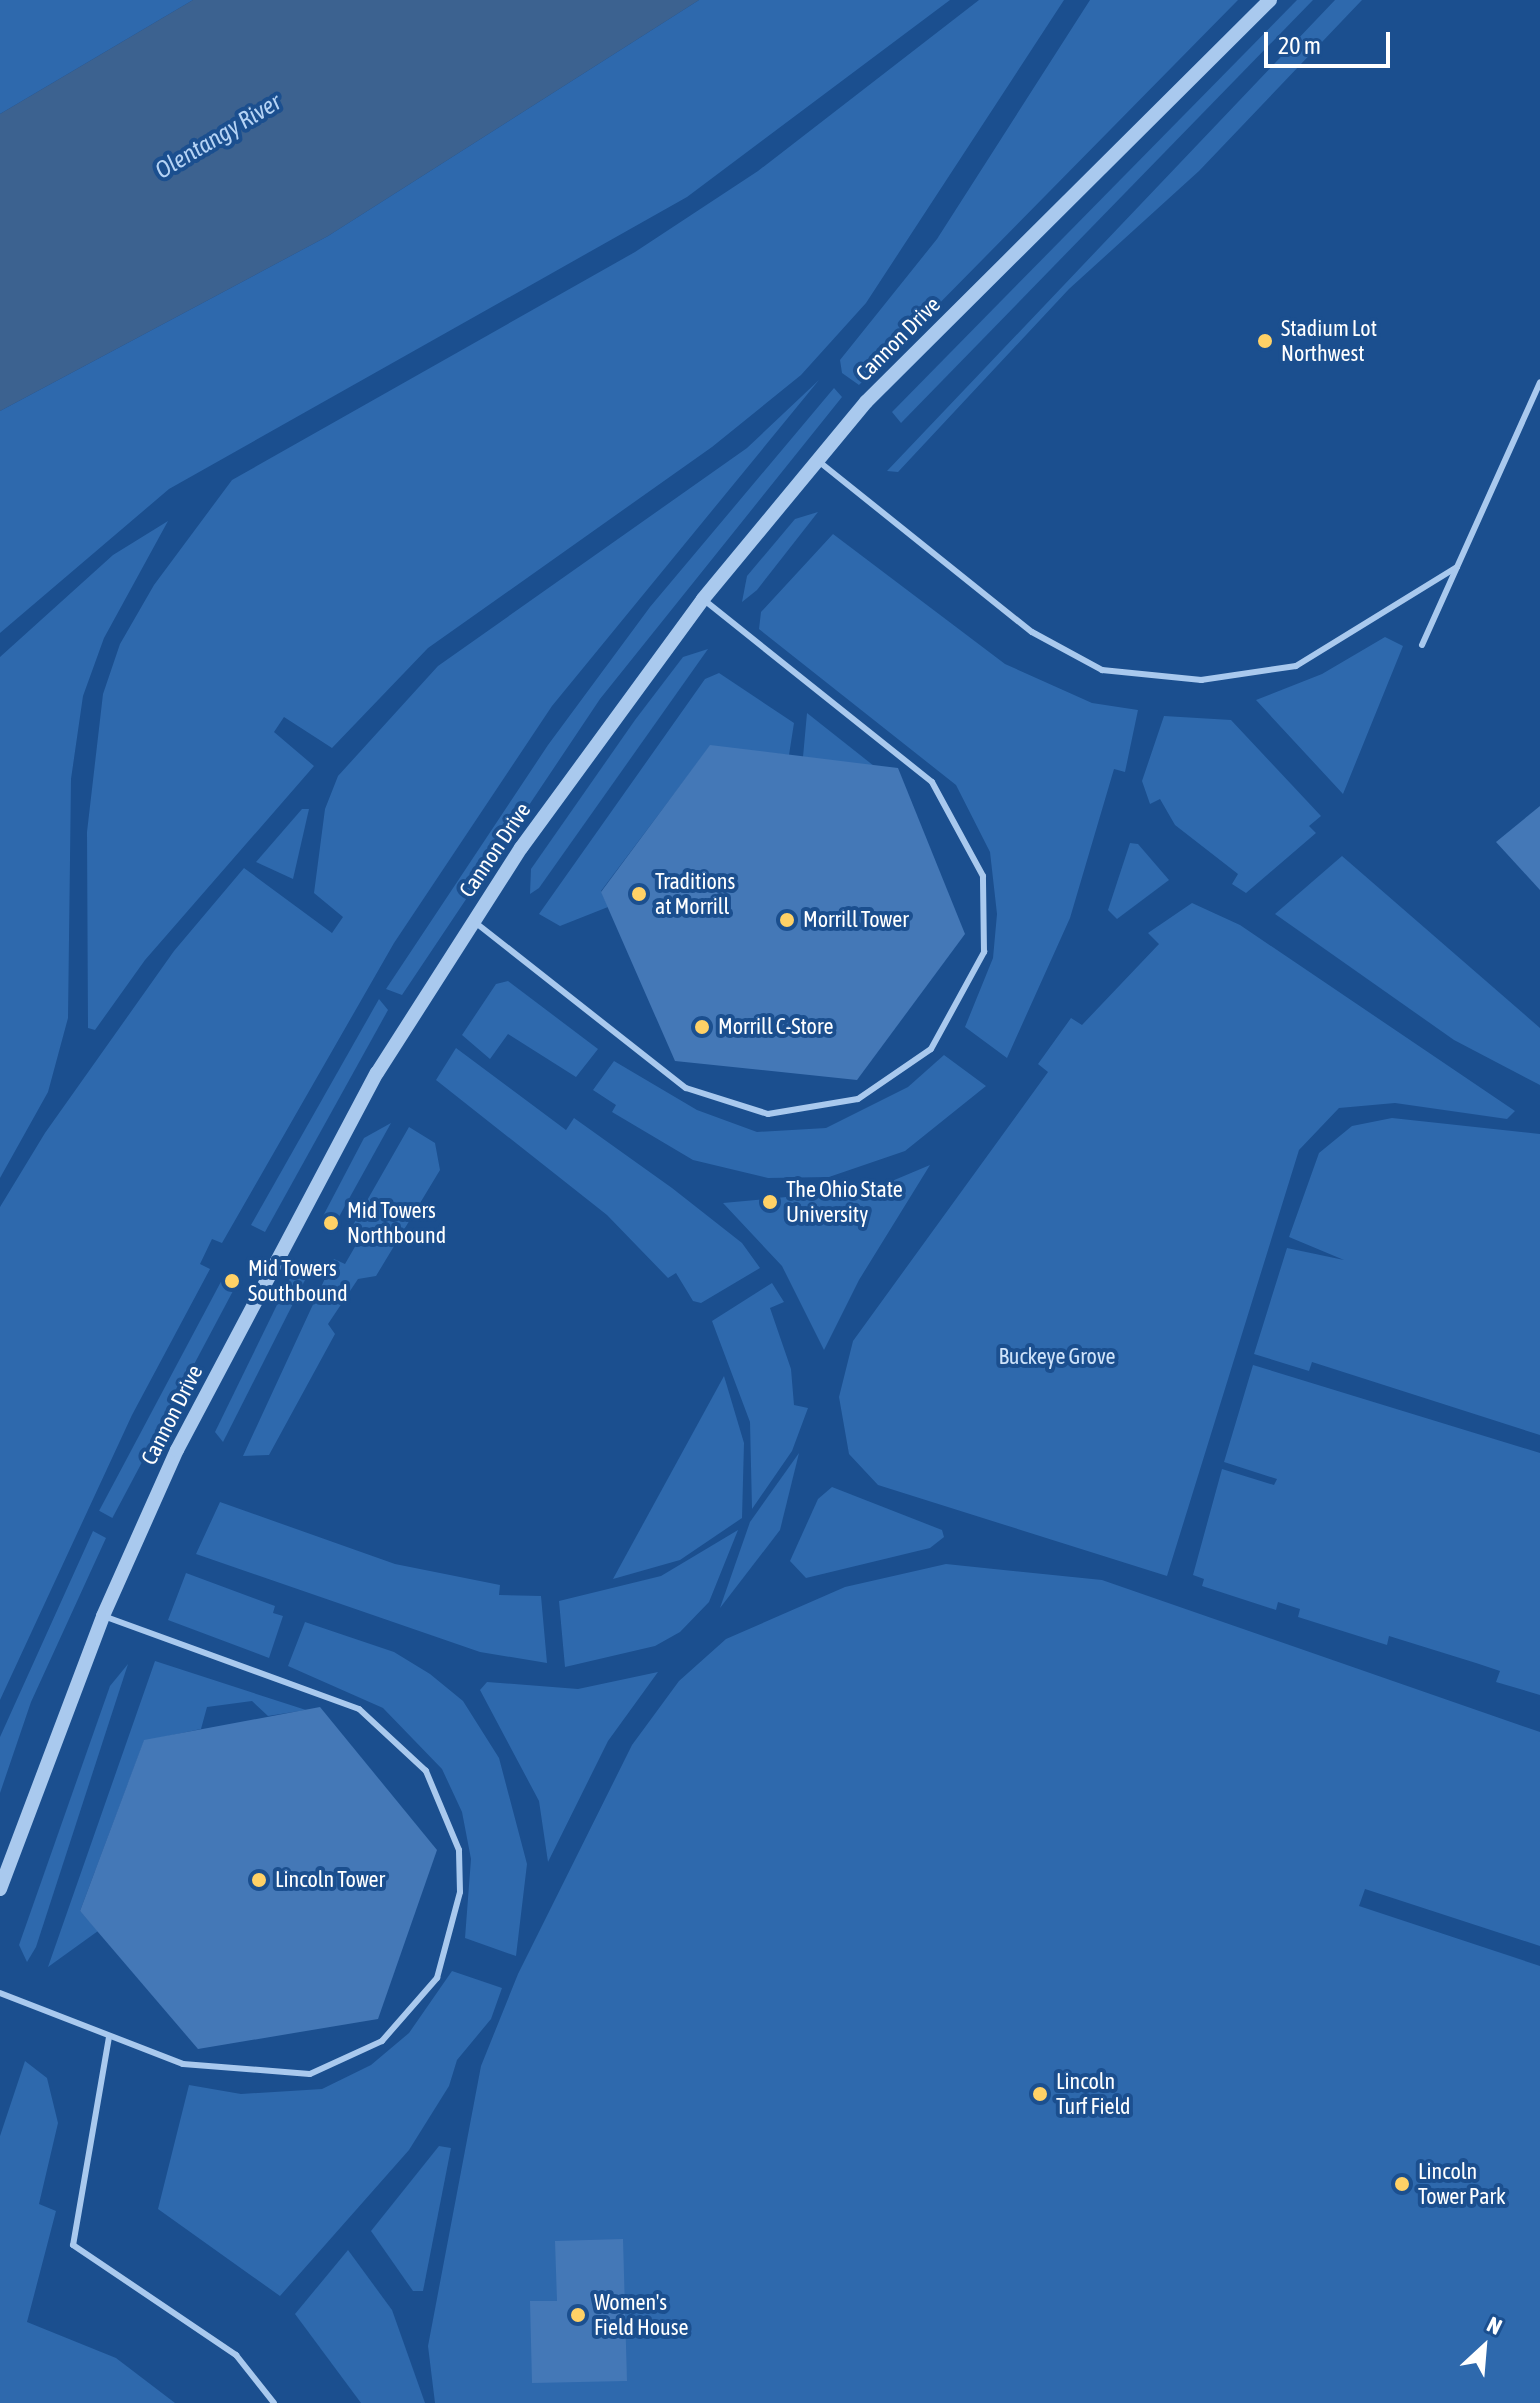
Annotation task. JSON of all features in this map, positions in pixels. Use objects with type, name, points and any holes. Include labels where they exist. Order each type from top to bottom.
[{"type":"street","name":"Cannon Drive","points":[[0,1889],[103,1616],[177,1450],[285,1241],[377,1073],[474,921],[703,599],[866,402],[1270,0]]},
{"type":"lane","points":[[1422,645],[1540,382]]},
{"type":"lane","points":[[817,460],[1032,632],[1102,670],[1201,680],[1296,666],[1457,567]]},
{"type":"lane","points":[[474,921],[686,1088],[768,1114],[858,1099],[931,1049],[984,952],[983,876],[932,782],[703,599]]},
{"type":"lane","points":[[0,1993],[183,2064],[310,2074],[382,2041],[437,1978],[460,1892],[459,1850],[426,1771],[359,1709],[103,1616]]},
{"type":"lane","points":[[109,2037],[73,2245],[236,2355],[274,2403]]},
{"type":"green space","points":[[0,0],[193,0],[0,114]]},
{"type":"green space","points":[[699,0],[950,0],[687,197],[169,489],[0,633],[0,411],[328,236]]},
{"type":"green space","points":[[979,0],[1064,0],[866,303],[801,375],[712,447],[428,648],[332,748],[284,717],[274,732],[314,766],[145,960],[95,1030],[88,1028],[87,832],[103,694],[120,644],[154,585],[232,480],[635,252],[758,171]]},
{"type":"green space","points":[[1090,0],[1238,0],[859,385],[842,373],[840,360],[937,239]]},
{"type":"green space","points":[[1297,0],[1313,0],[901,423],[892,412]]},
{"type":"green space","points":[[1335,0],[1362,0],[1199,171],[1069,289],[898,472],[887,471]]},
{"type":"green space","points":[[819,380],[552,706],[394,943],[222,1243],[212,1239],[200,1264],[210,1269],[132,1415],[0,1700],[0,1207],[45,1133],[174,951],[244,868],[332,933],[343,917],[314,893],[325,809],[338,776],[438,666],[747,448]]},
{"type":"green space","points":[[834,388],[842,397],[600,699],[402,995],[386,989],[548,745],[650,607]]},
{"type":"green space","points":[[818,512],[757,590],[742,602],[747,576],[795,519]]},
{"type":"green space","points":[[168,521],[104,638],[83,696],[71,779],[68,1018],[48,1092],[0,1178],[0,657],[113,555]]},
{"type":"green space","points":[[833,534],[1005,664],[1092,703],[1138,710],[1125,772],[1114,769],[1070,918],[1007,1058],[965,1027],[993,958],[997,914],[990,852],[956,785],[759,629],[761,612]]},
{"type":"green space","points":[[1385,637],[1403,646],[1343,794],[1256,700],[1322,674]]},
{"type":"green space","points":[[708,649],[539,888],[530,894],[531,869],[635,720],[683,657]]},
{"type":"green space","points":[[719,673],[794,723],[789,755],[710,746],[601,891],[608,907],[560,926],[539,914],[705,679]]},
{"type":"green space","points":[[807,713],[874,766],[803,757]]},
{"type":"green space","points":[[1164,716],[1231,720],[1321,816],[1309,826],[1316,833],[1246,893],[1232,884],[1238,874],[1175,825],[1160,799],[1150,804],[1142,781]]},
{"type":"green space","points":[[302,809],[309,809],[293,879],[256,862]]},
{"type":"green space","points":[[1130,843],[1138,844],[1169,880],[1117,919],[1108,910]]},
{"type":"green space","points":[[1342,856],[1540,1028],[1540,1085],[1454,1040],[1275,914]]},
{"type":"green space","name":"Buckeye Grove","points":[[1192,903],[1240,925],[1515,1111],[1507,1119],[1395,1103],[1339,1108],[1299,1150],[1167,1576],[878,1485],[849,1454],[839,1397],[853,1341],[1048,1072],[1038,1064],[1071,1018],[1082,1025],[1159,944],[1148,933]]},
{"type":"green space","points":[[508,981],[598,1049],[576,1077],[508,1034],[490,1059],[462,1035],[496,984]]},
{"type":"green space","points":[[379,999],[388,1010],[265,1232],[251,1225]]},
{"type":"green space","points":[[456,1048],[566,1130],[574,1118],[672,1188],[742,1243],[760,1268],[701,1303],[693,1301],[676,1273],[668,1278],[607,1215],[436,1080]]},
{"type":"green space","points":[[944,1055],[986,1086],[905,1151],[829,1177],[768,1178],[693,1160],[612,1112],[616,1105],[593,1090],[614,1061],[697,1110],[757,1132],[826,1128],[908,1087]]},
{"type":"green space","points":[[1392,1118],[1540,1134],[1540,1435],[1312,1362],[1309,1371],[1254,1354],[1287,1248],[1344,1260],[1289,1237],[1319,1153],[1352,1126]]},
{"type":"green space","points":[[391,1123],[335,1224],[322,1218],[364,1138]]},
{"type":"green space","points":[[409,1127],[435,1143],[440,1170],[376,1276],[358,1279],[328,1324],[335,1334],[269,1455],[243,1456],[334,1259],[345,1264],[360,1238],[349,1232]]},
{"type":"green space","points":[[930,1165],[859,1280],[824,1350],[782,1266],[723,1203],[873,1189]]},
{"type":"green space","points":[[294,1270],[307,1276],[223,1442],[215,1432]]},
{"type":"green space","points":[[224,1276],[237,1283],[112,1518],[99,1511]]},
{"type":"green space","points":[[772,1283],[784,1302],[770,1308],[791,1369],[794,1405],[808,1408],[792,1451],[752,1509],[750,1422],[712,1321]]},
{"type":"green space","points":[[1253,1365],[1540,1453],[1540,1695],[1496,1682],[1500,1671],[1476,1663],[1389,1636],[1387,1645],[1298,1617],[1300,1609],[1278,1602],[1276,1610],[1202,1586],[1204,1579],[1193,1575],[1222,1469],[1274,1485],[1277,1479],[1224,1462]]},
{"type":"green space","points":[[724,1376],[744,1443],[742,1518],[680,1560],[613,1579]]},
{"type":"green space","points":[[799,1453],[780,1530],[720,1608],[750,1522]]},
{"type":"green space","points":[[832,1487],[942,1530],[944,1537],[930,1548],[806,1578],[790,1561],[818,1499]]},
{"type":"green space","points":[[220,1502],[395,1564],[500,1585],[499,1595],[541,1596],[547,1663],[480,1652],[196,1554]]},
{"type":"green space","points":[[738,1530],[709,1602],[680,1632],[655,1646],[565,1667],[559,1601],[661,1576]]},
{"type":"green space","points":[[93,1531],[106,1538],[31,1702],[0,1793],[0,1737]]},
{"type":"green space","points":[[946,1564],[1102,1580],[1540,1732],[1540,1946],[1365,1889],[1359,1906],[1540,1966],[1540,2403],[435,2403],[428,2346],[481,2066],[518,1974],[632,1745],[679,1681],[726,1639],[845,1587]]},
{"type":"green space","points":[[186,1573],[275,1606],[273,1613],[283,1616],[269,1658],[168,1620]]},
{"type":"green space","points":[[305,1622],[394,1652],[430,1674],[463,1701],[499,1758],[527,1864],[516,1956],[465,1938],[471,1859],[462,1812],[442,1769],[383,1708],[288,1666]]},
{"type":"green space","points":[[155,1661],[306,1710],[268,1716],[252,1701],[207,1707],[201,1729],[144,1741],[80,1911],[98,1931],[48,1967]]},
{"type":"green space","points":[[128,1664],[36,1947],[27,1962],[19,1945],[110,1686]]},
{"type":"green space","points":[[658,1672],[608,1741],[548,1862],[539,1801],[480,1690],[487,1682],[578,1689]]},
{"type":"green space","points":[[452,1971],[502,1988],[491,2019],[457,2060],[449,2086],[409,2150],[280,2296],[158,2209],[189,2085],[241,2094],[322,2089],[371,2065],[409,2033]]},
{"type":"green space","points":[[25,2061],[47,2078],[58,2123],[39,2204],[56,2211],[27,2322],[116,2358],[175,2403],[0,2403],[0,2136]]},
{"type":"green space","points":[[439,2146],[451,2148],[423,2291],[413,2291],[371,2231]]},
{"type":"green space","points":[[348,2250],[392,2310],[425,2403],[361,2403],[295,2314]]},
{"type":"water","name":"Olentangy River","points":[[193,0],[699,0],[328,236],[0,411],[0,114]]},
{"type":"building","name":"Morrill Tower","points":[[710,745],[898,768],[965,934],[857,1080],[675,1061],[601,892]]},
{"type":"building","points":[[1540,806],[1540,890],[1496,842]]},
{"type":"building","name":"Lincoln Tower","points":[[320,1707],[437,1850],[378,2019],[198,2049],[80,1911],[144,1740]]},
{"type":"building","name":"Women's Field House","points":[[623,2239],[627,2381],[532,2383],[530,2301],[557,2301],[555,2241]]},
{"type":"place","name":"Stadium Lot Northwest","points":[[1265,341]]},
{"type":"place","name":"Traditions at Morrill","points":[[639,894]]},
{"type":"place","name":"Morrill Tower","points":[[787,920]]},
{"type":"place","name":"Morrill C-Store","points":[[702,1027]]},
{"type":"place","name":"The Ohio State University","points":[[770,1202]]},
{"type":"place","name":"Mid Towers Northbound","points":[[331,1223]]},
{"type":"place","name":"Mid Towers Southbound","points":[[232,1281]]},
{"type":"place","name":"Lincoln Tower","points":[[259,1880]]},
{"type":"place","name":"Lincoln Turf Field","points":[[1040,2094]]},
{"type":"place","name":"Lincoln Tower Park","points":[[1402,2184]]},
{"type":"place","name":"Women's Field House","points":[[578,2315]]}]
